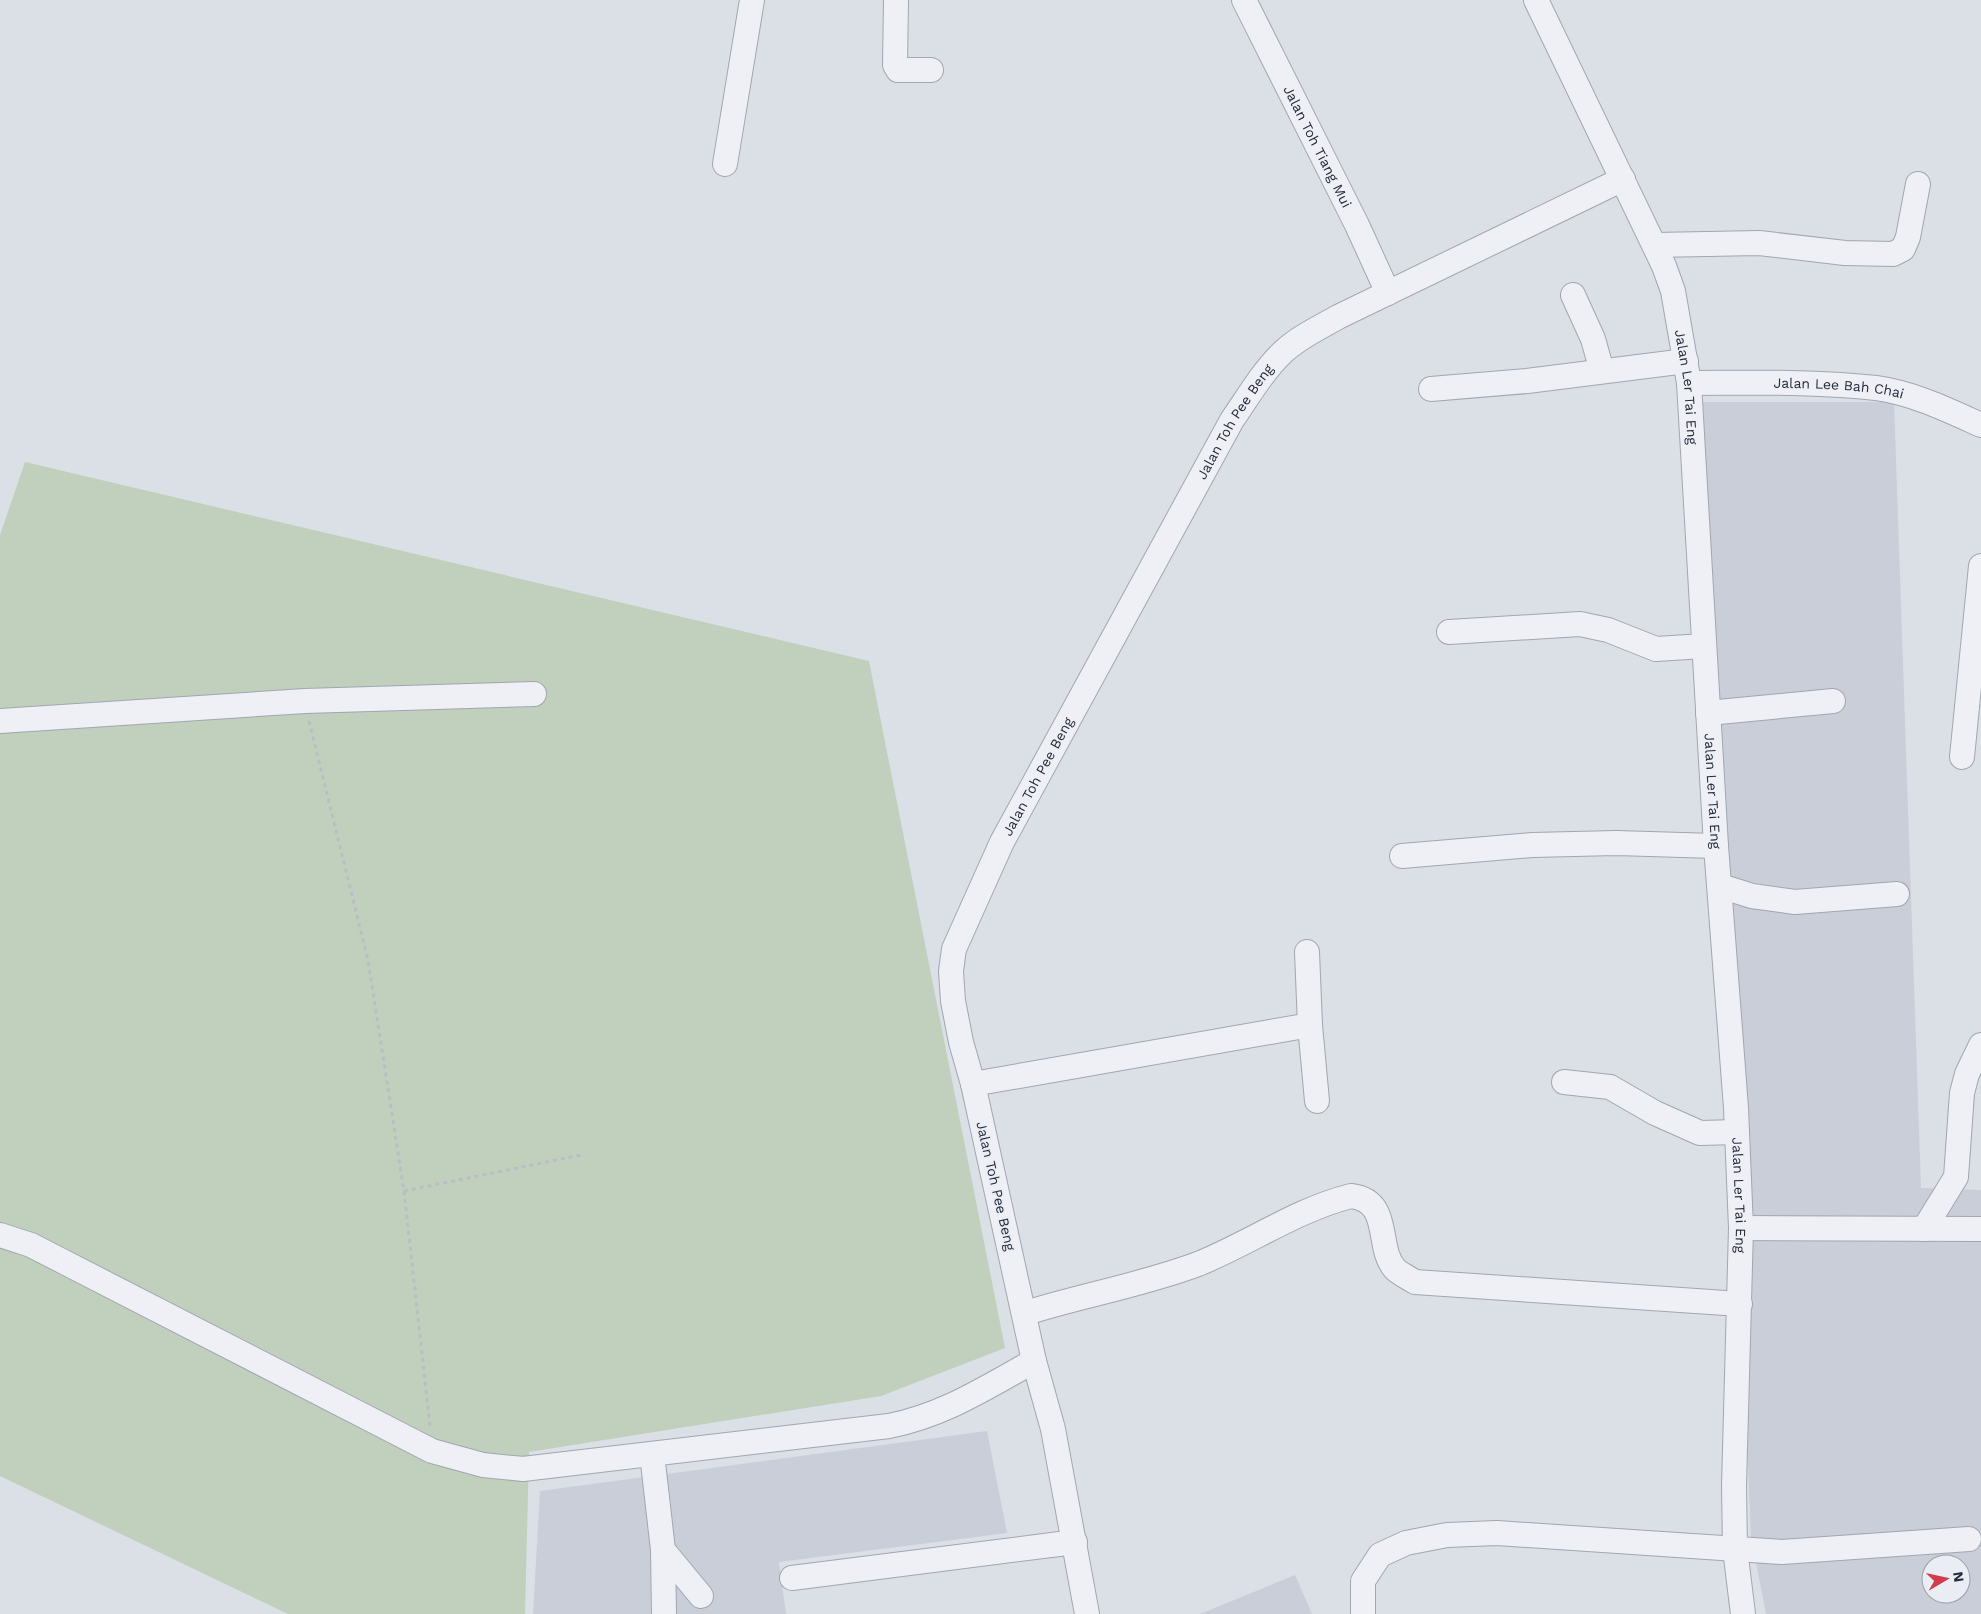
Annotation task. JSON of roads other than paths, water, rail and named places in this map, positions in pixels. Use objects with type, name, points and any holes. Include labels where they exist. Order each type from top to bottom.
[{"type":"street","points":[[725,164],[752,0]]},
{"type":"street","points":[[896,0],[895,65],[898,70],[904,71],[931,70]]},
{"type":"street","name":"Jalan Toh Tiang Mui","points":[[1244,0],[1353,216],[1388,293]]},
{"type":"street","name":"Jalan Ler Tai Eng","points":[[1536,0],[1655,245],[1673,290],[1687,372],[1716,846],[1737,1132],[1741,1228],[1734,1486],[1735,1549],[1744,1614]]},
{"type":"street","name":"Jalan Toh Pee Beng","points":[[1087,1614],[1053,1428],[1034,1361],[1026,1313],[973,1084],[960,1042],[950,971],[954,949],[1002,842],[1232,420],[1259,380],[1282,353],[1305,335],[1623,179]]},
{"type":"street","points":[[1655,245],[1759,243],[1845,253],[1893,254],[1903,249],[1908,238],[1918,184]]},
{"type":"street","points":[[1573,295],[1593,339],[1602,371]]},
{"type":"street","name":"Jalan Lee Bah Chai","points":[[1431,389],[1602,371],[1687,372],[1764,382],[1878,388],[1912,396],[1981,425]]},
{"type":"street","points":[[1962,758],[1981,566]]},
{"type":"street","points":[[1449,632],[1580,624],[1608,630],[1656,649],[1704,646]]},
{"type":"street","points":[[0,721],[304,701],[534,694]]},
{"type":"street","points":[[1708,713],[1833,702]]},
{"type":"street","points":[[1402,856],[1542,844],[1616,843],[1716,846]]},
{"type":"street","points":[[1720,886],[1752,896],[1795,902],[1897,894]]},
{"type":"street","points":[[1307,952],[1310,1025],[1317,1100]]},
{"type":"street","points":[[973,1084],[1310,1025]]},
{"type":"street","points":[[1924,1229],[1956,1177],[1962,1093],[1967,1074],[1981,1045]]},
{"type":"street","points":[[1564,1082],[1610,1087],[1654,1113],[1700,1133],[1737,1132]]},
{"type":"street","points":[[1026,1313],[1069,1300],[1162,1277],[1223,1253],[1291,1218],[1351,1196],[1361,1197],[1369,1202],[1375,1210],[1388,1257],[1395,1269],[1415,1282],[1740,1304]]},
{"type":"street","points":[[1741,1228],[1981,1229]]},
{"type":"street","points":[[0,1235],[30,1245],[432,1451],[483,1465],[523,1470],[889,1426],[916,1421],[940,1412],[1034,1361]]},
{"type":"street","points":[[652,1454],[663,1550],[664,1614]]},
{"type":"street","points":[[1363,1614],[1363,1581],[1380,1555],[1406,1543],[1447,1535],[1497,1533],[1791,1552],[1969,1539]]},
{"type":"street","points":[[792,1578],[1075,1542]]},
{"type":"street","points":[[663,1550],[701,1596]]}]
